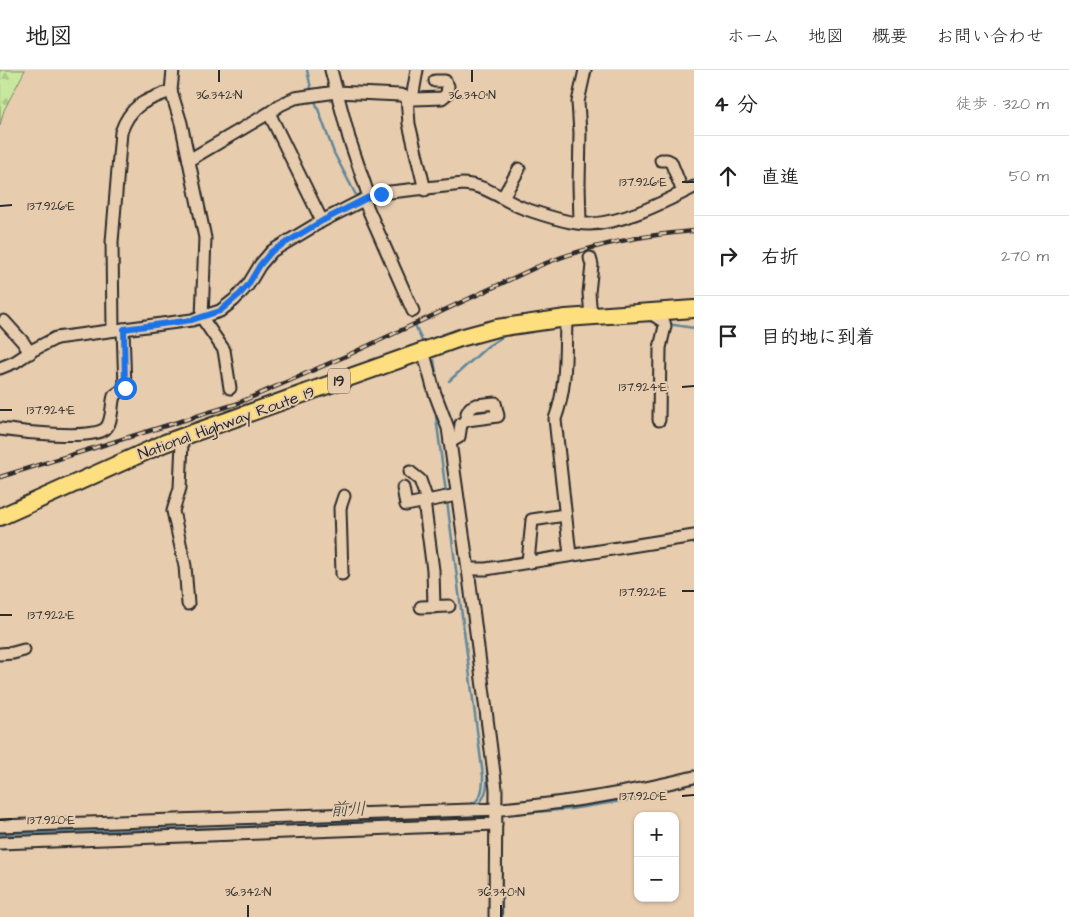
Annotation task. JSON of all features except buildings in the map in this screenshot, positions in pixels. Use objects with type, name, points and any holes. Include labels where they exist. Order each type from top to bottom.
[{"type":"highway","name":"National Highway Route 19","points":[[0,517],[138,453],[423,350],[498,328],[566,318],[694,309]]},
{"type":"street","points":[[173,70],[171,91],[189,160],[205,238],[202,318],[224,350],[230,388]]},
{"type":"street","points":[[331,70],[366,198],[413,311]]},
{"type":"street","points":[[417,70],[413,93],[409,97],[409,124],[425,190]]},
{"type":"street","points":[[580,223],[578,102],[585,70]]},
{"type":"street","points":[[189,160],[280,105],[295,98],[336,92],[394,94],[414,99],[442,98],[447,94],[448,86],[445,82],[435,81]]},
{"type":"street","points":[[0,429],[44,434],[82,434],[104,429],[109,424],[114,396],[125,388],[118,330],[112,242],[121,132],[129,116],[139,104],[171,91]]},
{"type":"street","points":[[269,113],[322,221]]},
{"type":"street","points":[[0,368],[15,362],[56,338],[202,318],[220,311],[248,285],[263,260],[272,251],[322,221],[366,198],[388,192],[425,190],[472,184],[522,207],[580,223],[599,223],[630,216],[689,189],[671,162],[661,160]]},
{"type":"street","points":[[503,197],[519,169]]},
{"type":"street","points":[[590,258],[592,265],[589,293],[591,316]]},
{"type":"street","points":[[649,312],[664,322],[665,326],[660,348],[658,420]]},
{"type":"street","points":[[566,318],[565,370],[561,403],[555,419],[570,555]]},
{"type":"street","points":[[4,321],[30,352]]},
{"type":"street","points":[[423,350],[432,387],[448,428],[468,569],[496,790],[495,917]]},
{"type":"street","points":[[450,442],[459,437],[461,424],[467,420]]},
{"type":"street","points":[[180,437],[182,442],[180,488],[173,511],[185,566],[188,604]]},
{"type":"street","points":[[410,472],[420,480],[425,500],[433,570],[434,607]]},
{"type":"street","points":[[403,488],[406,505],[444,496],[457,495]]},
{"type":"street","points":[[342,574],[340,508],[344,496]]},
{"type":"street","points":[[528,562],[532,520],[565,514]]},
{"type":"street","points":[[468,569],[486,569],[694,536]]},
{"type":"street","points":[[421,607],[448,606]]},
{"type":"street","points":[[0,654],[24,650]]},
{"type":"street","points":[[0,842],[496,816],[535,806],[618,794],[694,777]]},
{"type":"street","points":[[0,826],[479,809],[496,816]]},
{"type":"green space","points":[[0,70],[25,70],[4,110],[0,125]]},
{"type":"waterway","points":[[307,70],[312,93]]},
{"type":"waterway","points":[[314,98],[334,153],[357,197]]},
{"type":"waterway","points":[[641,320],[655,322]]},
{"type":"waterway","points":[[668,324],[694,328]]},
{"type":"waterway","points":[[416,327],[422,341]]},
{"type":"waterway","points":[[449,381],[488,346],[507,334]]},
{"type":"waterway","points":[[434,360],[438,386]]},
{"type":"waterway","points":[[435,409],[446,493]]},
{"type":"waterway","points":[[447,501],[483,776],[482,790],[479,798],[468,805]]},
{"type":"waterway","points":[[457,529],[487,767],[486,788],[481,802],[477,806]]},
{"type":"waterway","name":"前川","points":[[499,815],[571,809],[628,800],[680,786]]},
{"type":"waterway","points":[[501,815],[502,917]]},
{"type":"waterway","name":"前川","points":[[0,834],[214,828],[493,816]]},
{"type":"railway","points":[[0,477],[236,404],[346,356],[559,258],[616,242],[694,231]]},
{"type":"route","points":[[125,388],[124,329],[192,320],[220,311],[248,285],[266,255],[322,221],[369,197],[381,194]]}]
